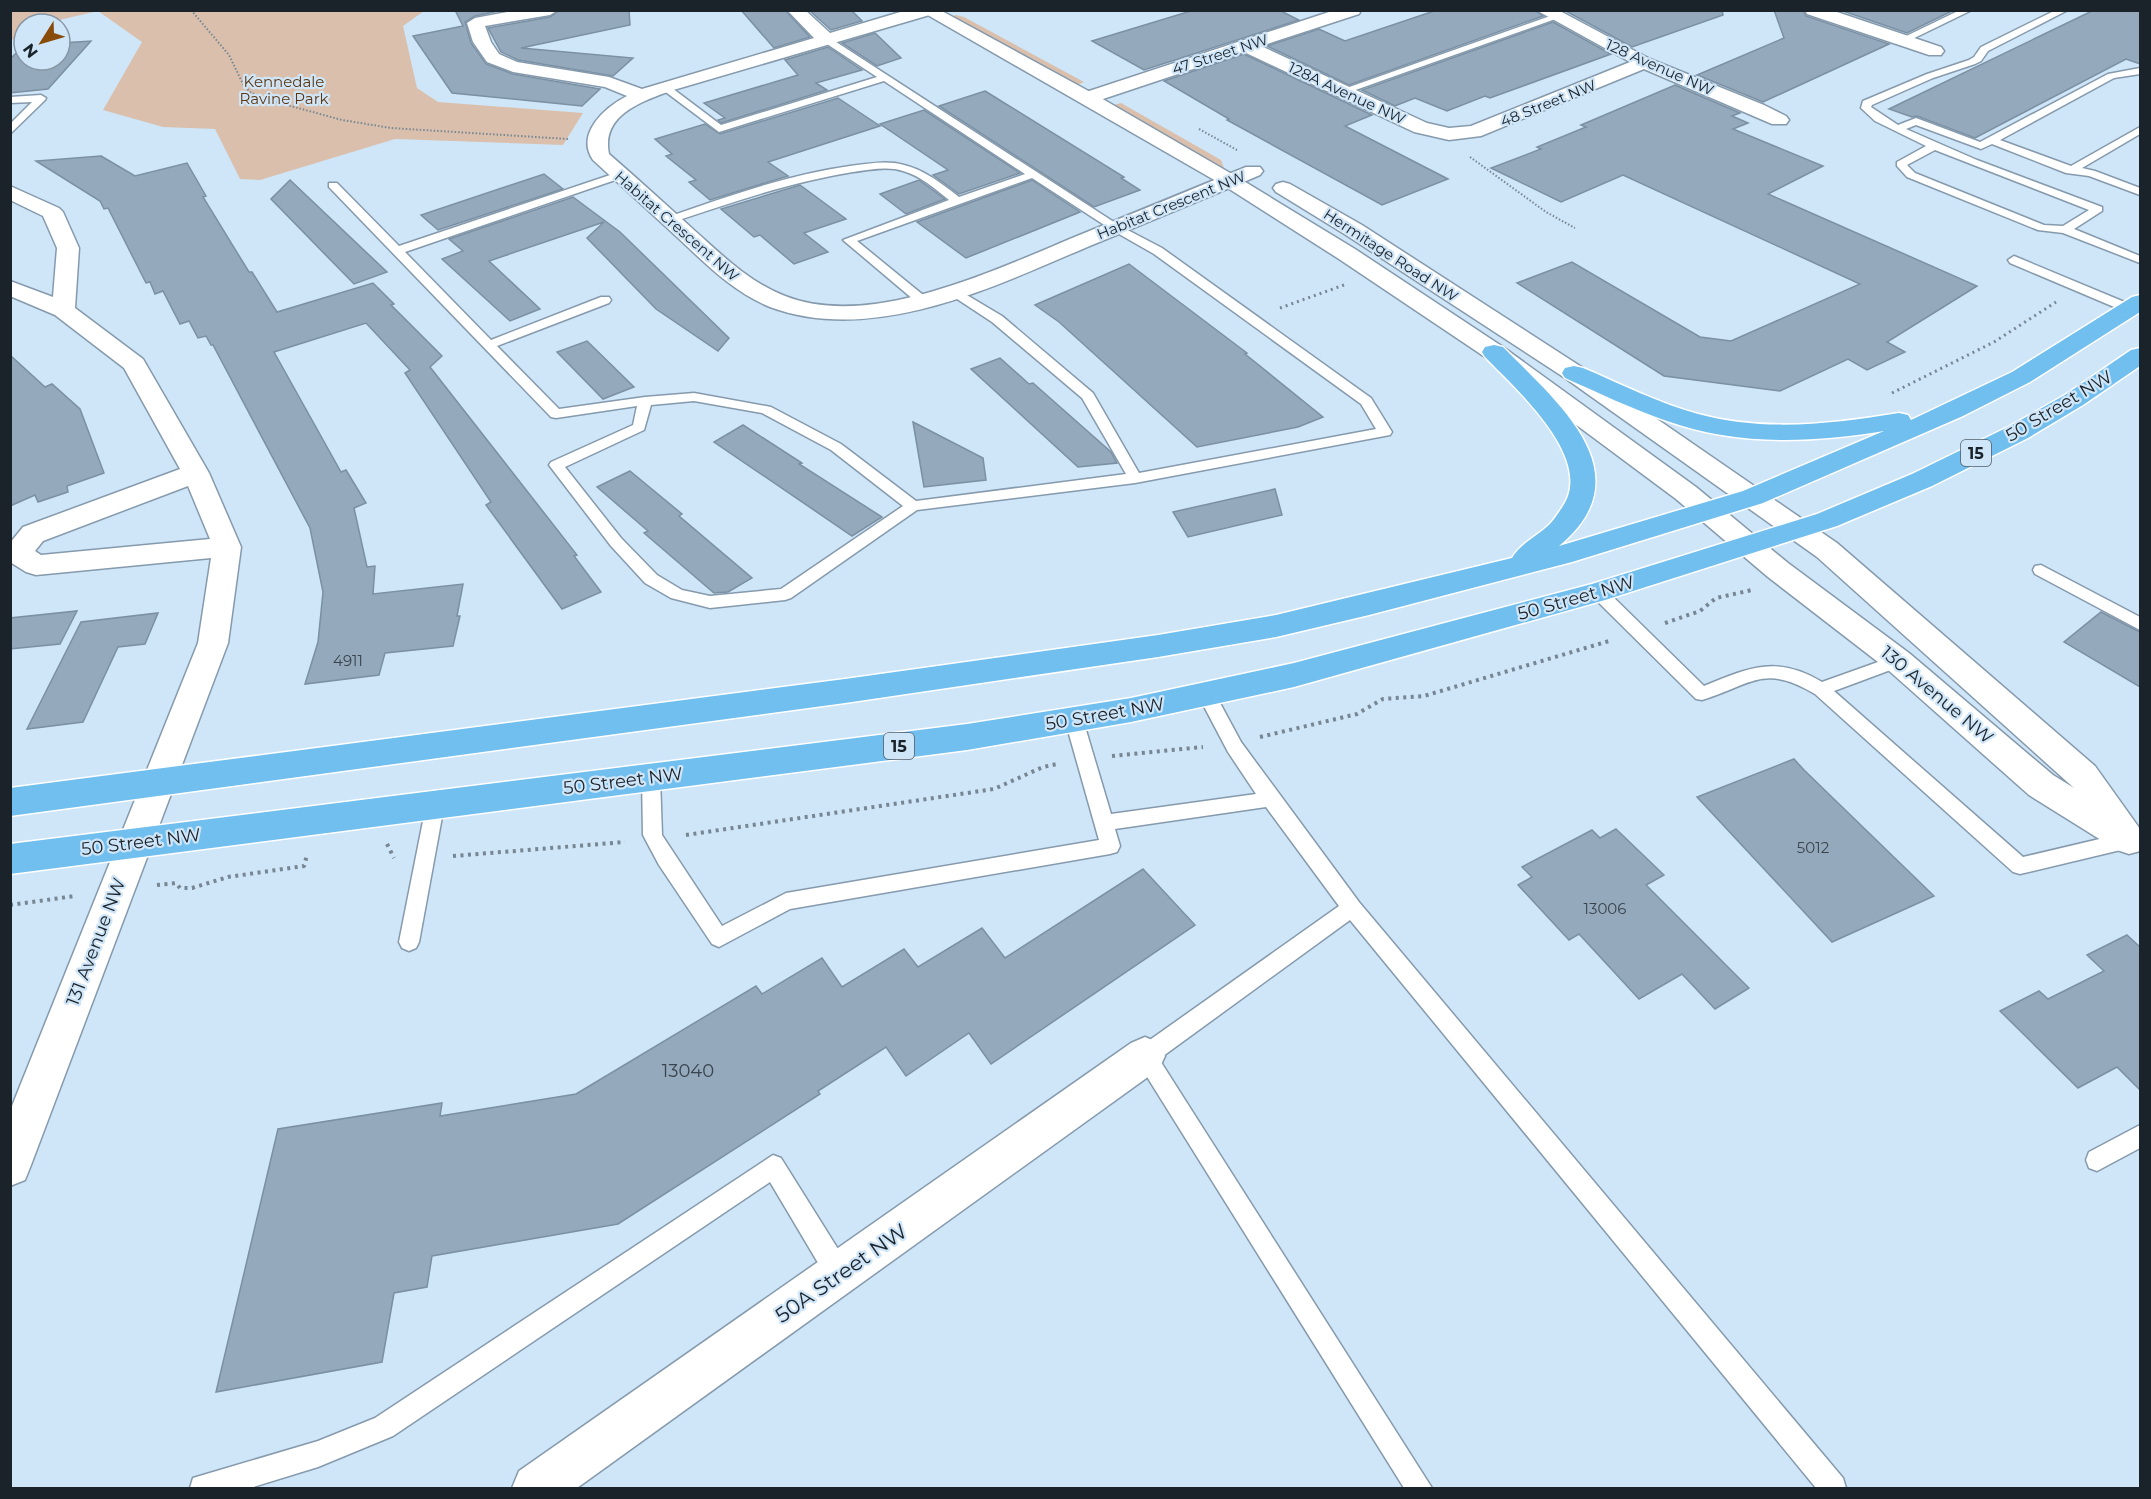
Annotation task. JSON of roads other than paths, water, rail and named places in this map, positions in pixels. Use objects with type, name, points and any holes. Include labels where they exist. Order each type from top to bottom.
[{"type":"main road","points":[[10,802],[845,691],[1158,646],[1276,626],[1509,569],[1753,497],[1954,411],[2000,388],[2076,345],[2135,305]]},
{"type":"main road","points":[[1494,352],[1566,429],[1580,456],[1584,472],[1584,488],[1580,503],[1571,518],[1559,532],[1509,569]]},
{"type":"main road","name":"50 Street NW","points":[[10,859],[849,753],[1074,720],[1207,695],[1359,658],[1599,592],[1827,520],[1922,480],[2019,432],[2074,400],[2140,355]]},
{"type":"main road","points":[[1574,373],[1654,408],[1691,421],[1733,430],[1809,434],[1954,411]]},
{"type":"street","points":[[550,10],[475,23],[482,42],[493,58],[513,67],[609,82],[642,96],[664,87],[927,10]]},
{"type":"street","points":[[795,10],[827,40]]},
{"type":"street","name":"Hermitage Road NW","points":[[927,10],[1087,98],[1231,171],[1347,254],[1494,352],[1709,511],[1759,543]]},
{"type":"street","points":[[965,10],[1150,114]]},
{"type":"street","name":"47 Street NW","points":[[1087,98],[1353,10]]},
{"type":"street","points":[[1813,10],[1935,51]]},
{"type":"street","name":"128 Avenue NW","points":[[1550,14],[1644,63],[1779,120]]},
{"type":"street","name":"128A Avenue NW","points":[[1246,46],[1421,128],[1449,134]]},
{"type":"street","name":"48 Street NW","points":[[1449,134],[1485,129],[1644,63]]},
{"type":"street","name":"Habitat Crescent NW","points":[[642,96],[616,110],[600,128],[596,140],[600,156],[739,282],[778,301],[822,312],[851,313],[886,310],[924,302],[955,292],[1116,228],[1231,171],[1253,171]]},
{"type":"street","name":"Hermitage Road NW","points":[[1253,171],[1354,230],[1574,373],[1799,529]]},
{"type":"street","points":[[10,192],[52,212],[68,248],[63,310]]},
{"type":"street","points":[[10,288],[63,310],[134,364],[196,473],[227,547],[36,565],[18,554],[33,534],[196,473]]},
{"type":"street","name":"130 Avenue NW","points":[[1799,529],[1827,550],[2083,775],[2134,846]]},
{"type":"street","points":[[1759,543],[1877,615],[1941,650]]},
{"type":"street","name":"130 Avenue NW","points":[[1759,543],[2041,785],[2134,846]]},
{"type":"street","name":"131 Avenue NW","points":[[10,1165],[213,643],[227,547]]},
{"type":"street","name":"50A Street NW","points":[[536,1488],[1145,1056]]},
{"type":"lane","points":[[1901,41],[1968,10]]},
{"type":"lane","points":[[2064,10],[1984,49],[1978,59],[1972,63],[1930,76],[1867,103],[1866,108],[1869,113],[1898,129],[1935,146],[2056,178],[2083,179],[2140,201]]},
{"type":"lane","points":[[1343,91],[1550,14]]},
{"type":"lane","points":[[645,400],[639,427],[556,465],[616,542],[651,579],[677,594],[710,602],[785,594],[912,506],[1135,478],[1385,432],[1366,401],[1158,251],[1116,228],[827,40]]},
{"type":"lane","points":[[1898,129],[1916,121],[1981,146],[2111,76],[2140,71]]},
{"type":"lane","points":[[664,87],[719,129],[884,78]]},
{"type":"lane","points":[[10,100],[40,98],[10,131]]},
{"type":"lane","points":[[2056,178],[2140,130]]},
{"type":"lane","points":[[1991,140],[2056,178],[2098,209],[2065,230]]},
{"type":"lane","points":[[1935,146],[1902,162],[1902,166],[1911,175],[2042,228],[2065,230],[2140,260]]},
{"type":"lane","points":[[669,220],[787,180],[866,167],[892,166],[909,169],[958,202]]},
{"type":"lane","points":[[2056,178],[2091,173],[2140,192]]},
{"type":"lane","points":[[924,302],[849,240],[1034,174]]},
{"type":"lane","points":[[398,250],[620,176]]},
{"type":"lane","points":[[333,185],[491,344],[556,414],[645,400],[694,397],[766,410],[836,447],[912,506]]},
{"type":"lane","points":[[2014,260],[2079,287],[2135,305]]},
{"type":"lane","points":[[955,292],[997,319],[1088,396],[1135,478]]},
{"type":"lane","points":[[491,344],[605,300]]},
{"type":"lane","points":[[2041,570],[2140,624]]},
{"type":"lane","points":[[1599,592],[1702,694],[1762,671],[1774,669],[1794,673],[1821,689],[2020,866],[2134,846]]},
{"type":"lane","points":[[1821,689],[1898,660]]},
{"type":"lane","points":[[1207,695],[1234,747],[1352,908],[1833,1488]]},
{"type":"lane","points":[[651,777],[653,835],[666,859],[718,938],[786,901],[1110,846],[1074,720]]},
{"type":"lane","points":[[1104,823],[1270,799]]},
{"type":"lane","points":[[409,942],[435,806]]},
{"type":"lane","points":[[1352,908],[1145,1056],[1419,1488]]},
{"type":"lane","points":[[2097,1160],[2140,1136]]},
{"type":"lane","points":[[203,1488],[308,1460],[384,1427],[773,1166],[838,1274]]},
{"type":"park label","name":"Kennedale Ravine Park","points":[[284,90]]}]
